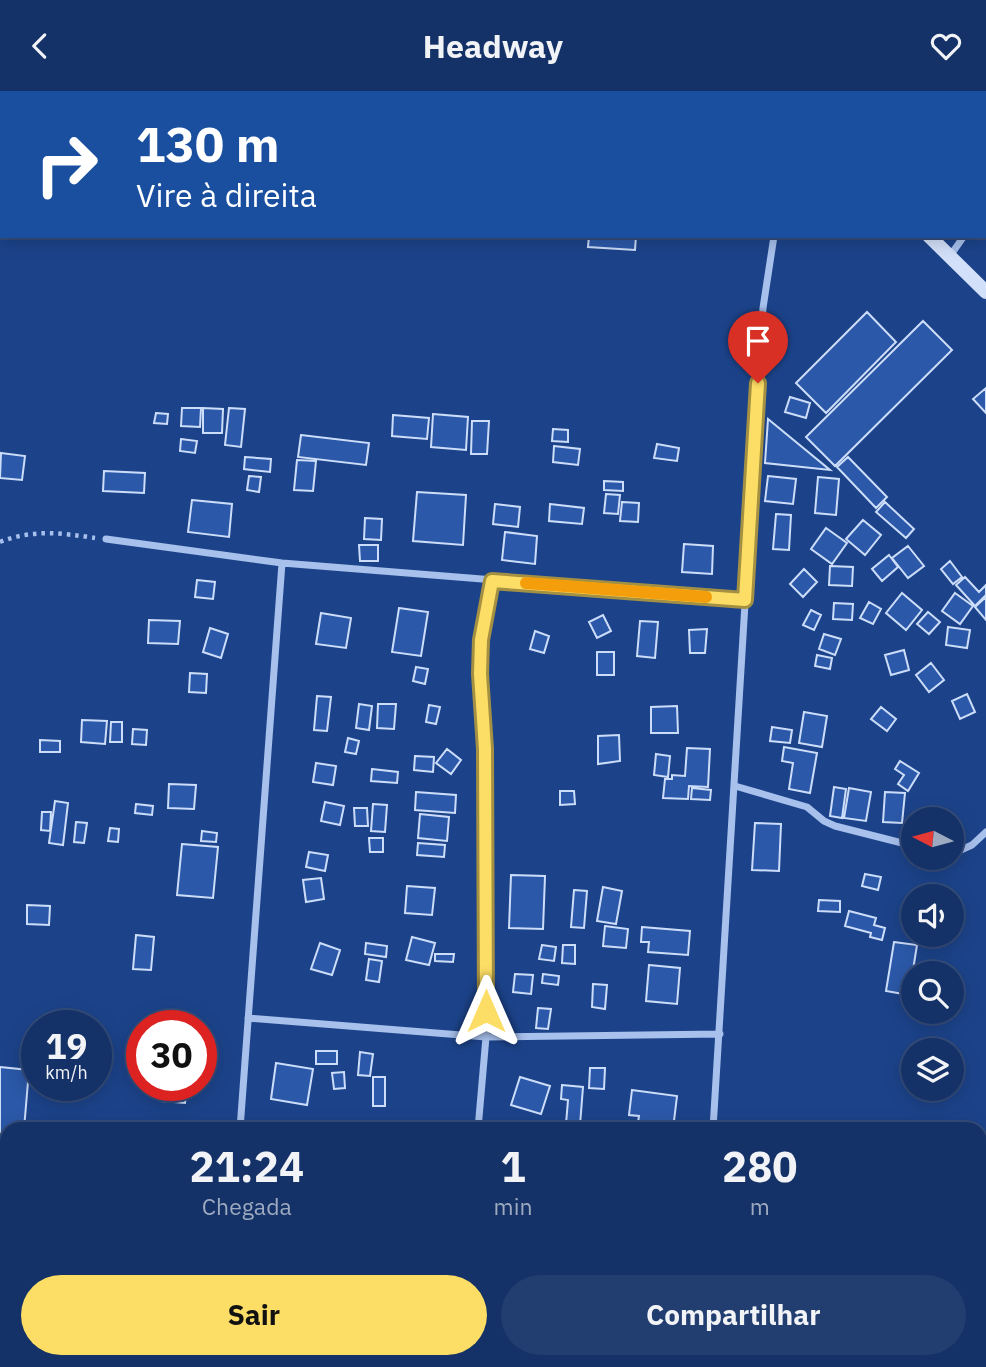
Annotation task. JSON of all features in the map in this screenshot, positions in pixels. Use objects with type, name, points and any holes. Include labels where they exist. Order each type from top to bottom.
[{"type":"street","points":[[714,1122],[763,308],[774,238]]},
{"type":"street","points":[[931,238],[986,292]]},
{"type":"street","points":[[950,257],[963,238]]},
{"type":"street","points":[[106,539],[282,563],[745,600]]},
{"type":"street","points":[[241,1122],[282,563]]},
{"type":"street","points":[[479,1122],[486,1037],[485,749],[480,674],[481,640],[492,581]]},
{"type":"street","points":[[735,786],[807,807],[824,821],[835,825],[901,843]]},
{"type":"street","points":[[964,849],[986,832]]},
{"type":"street","points":[[248,1018],[486,1037],[720,1034]]},
{"type":"path","points":[[0,542],[21,534],[46,531],[106,539]]},
{"type":"building","points":[[589,238],[636,238],[635,250],[588,247]]},
{"type":"building","points":[[867,312],[896,342],[826,413],[796,383]]},
{"type":"building","points":[[923,321],[952,350],[835,466],[806,437]]},
{"type":"building","points":[[986,388],[986,413],[973,399]]},
{"type":"building","points":[[790,397],[810,403],[806,418],[785,412]]},
{"type":"building","points":[[182,408],[201,408],[200,427],[181,426]]},
{"type":"building","points":[[203,408],[223,409],[222,433],[203,433]]},
{"type":"building","points":[[229,408],[245,409],[241,447],[225,445]]},
{"type":"building","points":[[156,413],[168,414],[167,424],[154,423]]},
{"type":"building","points":[[433,414],[468,417],[466,450],[431,447]]},
{"type":"building","points":[[393,415],[429,418],[427,439],[392,436]]},
{"type":"building","points":[[768,419],[830,470],[765,463]]},
{"type":"building","points":[[472,421],[489,421],[487,454],[471,454]]},
{"type":"building","points":[[553,429],[568,430],[568,442],[552,441]]},
{"type":"building","points":[[301,435],[369,443],[366,465],[298,457]]},
{"type":"building","points":[[181,439],[197,441],[195,453],[180,451]]},
{"type":"building","points":[[657,444],[679,448],[677,461],[654,458]]},
{"type":"building","points":[[554,446],[580,449],[578,465],[553,462]]},
{"type":"building","points":[[1,453],[25,456],[22,480],[0,478]]},
{"type":"building","points":[[245,457],[271,459],[270,472],[244,469]]},
{"type":"building","points":[[848,457],[887,497],[876,508],[837,467]]},
{"type":"building","points":[[297,460],[316,461],[313,491],[294,490]]},
{"type":"building","points":[[104,471],[145,473],[144,493],[103,491]]},
{"type":"building","points":[[249,476],[261,477],[259,492],[247,490]]},
{"type":"building","points":[[768,476],[796,479],[793,504],[765,501]]},
{"type":"building","points":[[818,477],[839,479],[836,515],[815,513]]},
{"type":"building","points":[[604,481],[623,482],[623,491],[604,490]]},
{"type":"building","points":[[417,492],[466,495],[463,545],[413,541]]},
{"type":"building","points":[[606,494],[620,495],[618,514],[604,513]]},
{"type":"building","points":[[192,500],[232,504],[229,537],[188,532]]},
{"type":"building","points":[[622,502],[639,503],[638,522],[620,521]]},
{"type":"building","points":[[885,502],[914,529],[906,538],[876,512]]},
{"type":"building","points":[[495,504],[520,507],[518,527],[493,524]]},
{"type":"building","points":[[550,504],[584,508],[582,524],[549,521]]},
{"type":"building","points":[[776,514],[791,515],[789,550],[773,549]]},
{"type":"building","points":[[365,518],[382,519],[381,540],[364,539]]},
{"type":"building","points":[[863,520],[881,535],[865,555],[846,539]]},
{"type":"building","points":[[826,528],[847,543],[832,564],[811,549]]},
{"type":"building","points":[[505,532],[537,536],[535,564],[502,560]]},
{"type":"building","points":[[684,544],[713,546],[712,574],[682,572]]},
{"type":"building","points":[[359,545],[378,545],[378,561],[360,561]]},
{"type":"building","points":[[908,546],[924,566],[908,578],[892,558]]},
{"type":"building","points":[[889,555],[898,567],[882,581],[872,569]]},
{"type":"building","points":[[950,561],[962,577],[953,584],[941,569]]},
{"type":"building","points":[[830,566],[853,567],[852,586],[829,585]]},
{"type":"building","points":[[804,569],[817,582],[803,597],[790,584]]},
{"type":"building","points":[[965,577],[979,592],[986,585],[986,595],[975,606],[956,585]]},
{"type":"building","points":[[197,580],[215,582],[213,599],[195,597]]},
{"type":"building","points":[[902,593],[922,610],[906,630],[886,613]]},
{"type":"building","points":[[955,593],[973,606],[960,624],[942,611]]},
{"type":"building","points":[[986,597],[986,620],[975,607]]},
{"type":"building","points":[[869,602],[881,609],[873,624],[860,618]]},
{"type":"building","points":[[834,603],[853,604],[852,620],[833,619]]},
{"type":"building","points":[[399,608],[428,612],[421,656],[392,652]]},
{"type":"building","points":[[811,610],[821,615],[814,630],[803,625]]},
{"type":"building","points":[[928,612],[940,622],[929,634],[917,624]]},
{"type":"building","points":[[321,613],[351,618],[346,648],[316,644]]},
{"type":"building","points":[[603,615],[611,631],[597,638],[589,622]]},
{"type":"building","points":[[149,620],[180,621],[178,644],[148,643]]},
{"type":"building","points":[[640,621],[658,622],[655,658],[637,656]]},
{"type":"building","points":[[948,627],[970,630],[967,648],[946,645]]},
{"type":"building","points":[[210,628],[228,634],[221,658],[203,652]]},
{"type":"building","points":[[707,629],[705,653],[690,653],[689,630]]},
{"type":"building","points":[[535,631],[549,636],[544,653],[530,649]]},
{"type":"building","points":[[824,634],[841,639],[835,655],[819,649]]},
{"type":"building","points":[[904,650],[909,670],[891,675],[885,655]]},
{"type":"building","points":[[597,652],[614,652],[614,675],[597,675]]},
{"type":"building","points":[[817,655],[832,658],[830,669],[815,666]]},
{"type":"building","points":[[931,663],[944,680],[929,692],[916,675]]},
{"type":"building","points":[[416,667],[428,669],[425,684],[413,681]]},
{"type":"building","points":[[190,673],[207,674],[206,693],[189,692]]},
{"type":"building","points":[[967,694],[975,712],[960,719],[952,701]]},
{"type":"building","points":[[317,696],[331,697],[327,731],[314,730]]},
{"type":"building","points":[[359,704],[372,706],[369,730],[356,728]]},
{"type":"building","points":[[378,704],[396,704],[394,729],[377,728]]},
{"type":"building","points":[[429,705],[440,707],[436,724],[426,722]]},
{"type":"building","points":[[677,706],[678,733],[651,733],[651,707]]},
{"type":"building","points":[[881,707],[896,719],[887,731],[871,719]]},
{"type":"building","points":[[804,712],[827,716],[822,747],[799,743]]},
{"type":"building","points":[[82,720],[107,721],[105,744],[81,742]]},
{"type":"building","points":[[111,722],[122,722],[122,742],[110,742]]},
{"type":"building","points":[[772,727],[792,730],[790,743],[770,741]]},
{"type":"building","points":[[133,729],[147,730],[146,745],[132,744]]},
{"type":"building","points":[[619,735],[620,761],[598,764],[598,736]]},
{"type":"building","points":[[348,738],[359,741],[356,754],[345,752]]},
{"type":"building","points":[[40,740],[60,741],[60,752],[40,752]]},
{"type":"building","points":[[784,747],[817,753],[810,793],[789,789],[793,763],[782,761]]},
{"type":"building","points":[[687,748],[710,749],[708,787],[689,786],[688,799],[663,798],[665,779],[672,779],[672,775],[685,776]]},
{"type":"building","points":[[447,749],[461,760],[451,774],[436,763]]},
{"type":"building","points":[[656,754],[670,756],[668,777],[654,775]]},
{"type":"building","points":[[415,756],[434,757],[433,772],[414,770]]},
{"type":"building","points":[[900,761],[919,773],[908,791],[898,784],[904,775],[895,769]]},
{"type":"building","points":[[316,763],[336,766],[333,785],[313,782]]},
{"type":"building","points":[[372,769],[398,772],[397,783],[371,781]]},
{"type":"building","points":[[169,784],[196,785],[194,809],[168,808]]},
{"type":"building","points":[[834,787],[846,789],[842,818],[830,816]]},
{"type":"building","points":[[692,788],[711,790],[710,800],[691,799]]},
{"type":"building","points":[[849,788],[871,792],[866,821],[844,818]]},
{"type":"building","points":[[560,791],[574,791],[575,804],[560,805]]},
{"type":"building","points":[[416,792],[456,795],[455,813],[415,810]]},
{"type":"building","points":[[885,792],[905,793],[904,807],[901,807],[901,823],[883,822]]},
{"type":"building","points":[[55,801],[68,803],[63,845],[49,843]]},
{"type":"building","points":[[325,802],[344,806],[340,825],[321,821]]},
{"type":"building","points":[[136,804],[153,806],[152,815],[135,813]]},
{"type":"building","points":[[373,804],[387,805],[385,832],[371,831]]},
{"type":"building","points":[[354,808],[367,808],[368,826],[355,826]]},
{"type":"building","points":[[42,812],[51,812],[50,831],[41,830]]},
{"type":"building","points":[[420,814],[449,817],[447,841],[418,838]]},
{"type":"building","points":[[76,822],[87,823],[84,843],[74,842]]},
{"type":"building","points":[[755,823],[781,824],[779,871],[752,870]]},
{"type":"building","points":[[110,828],[119,829],[118,842],[108,841]]},
{"type":"building","points":[[202,831],[217,833],[216,842],[201,841]]},
{"type":"building","points":[[369,838],[383,838],[383,852],[370,852]]},
{"type":"building","points":[[418,843],[445,845],[444,857],[417,855]]},
{"type":"building","points":[[182,844],[218,847],[213,898],[177,895]]},
{"type":"building","points":[[309,852],[328,855],[325,871],[306,867]]},
{"type":"building","points":[[865,874],[881,877],[878,890],[862,886]]},
{"type":"building","points":[[511,875],[545,876],[543,929],[509,928]]},
{"type":"building","points":[[321,878],[324,899],[306,902],[303,880]]},
{"type":"building","points":[[407,886],[435,888],[432,915],[405,913]]},
{"type":"building","points":[[603,887],[622,891],[616,924],[597,921]]},
{"type":"building","points":[[574,890],[587,891],[584,928],[571,927]]},
{"type":"building","points":[[819,900],[840,901],[840,912],[818,911]]},
{"type":"building","points":[[27,905],[50,906],[49,925],[27,924]]},
{"type":"building","points":[[849,911],[876,918],[874,925],[885,928],[882,940],[870,937],[871,933],[845,926]]},
{"type":"building","points":[[605,926],[628,929],[626,948],[603,946]]},
{"type":"building","points":[[642,927],[690,931],[688,955],[648,952],[649,942],[641,942]]},
{"type":"building","points":[[136,935],[154,937],[151,970],[133,969]]},
{"type":"building","points":[[412,937],[435,943],[429,965],[406,960]]},
{"type":"building","points":[[894,942],[901,943],[901,947],[917,947],[914,961],[901,961],[901,994],[886,991]]},
{"type":"building","points":[[320,943],[340,950],[332,975],[311,969]]},
{"type":"building","points":[[366,943],[387,946],[386,957],[365,954]]},
{"type":"building","points":[[542,945],[556,947],[554,961],[539,959]]},
{"type":"building","points":[[563,945],[575,945],[575,964],[562,963]]},
{"type":"building","points":[[435,954],[454,954],[453,962],[435,961]]},
{"type":"building","points":[[369,959],[382,961],[379,982],[366,980]]},
{"type":"building","points":[[649,965],[680,968],[677,1004],[646,1001]]},
{"type":"building","points":[[515,974],[533,975],[531,994],[513,992]]},
{"type":"building","points":[[543,974],[559,976],[558,985],[542,983]]},
{"type":"building","points":[[593,984],[607,985],[605,1009],[592,1007]]},
{"type":"building","points":[[538,1008],[551,1009],[548,1029],[536,1028]]},
{"type":"building","points":[[316,1051],[337,1051],[337,1064],[316,1064]]},
{"type":"building","points":[[360,1052],[373,1054],[370,1076],[358,1075]]},
{"type":"building","points":[[276,1063],[313,1069],[307,1105],[271,1099]]},
{"type":"building","points":[[0,1067],[21,1069],[21,1101],[26,1101],[25,1122],[0,1122]]},
{"type":"building","points":[[590,1068],[605,1068],[604,1089],[589,1088]]},
{"type":"building","points":[[344,1072],[345,1088],[334,1089],[332,1073]]},
{"type":"building","points":[[373,1077],[385,1077],[385,1106],[373,1106]]},
{"type":"building","points":[[520,1077],[550,1086],[541,1114],[511,1105]]},
{"type":"building","points":[[562,1085],[583,1087],[580,1122],[566,1122],[568,1100],[561,1099]]},
{"type":"building","points":[[632,1090],[677,1096],[674,1122],[638,1122],[639,1116],[629,1115]]},
{"type":"slow traffic","points":[[526,583],[706,597]]},
{"type":"route","points":[[486,1011],[485,749],[480,674],[481,640],[492,581],[745,600],[758,383]]}]
